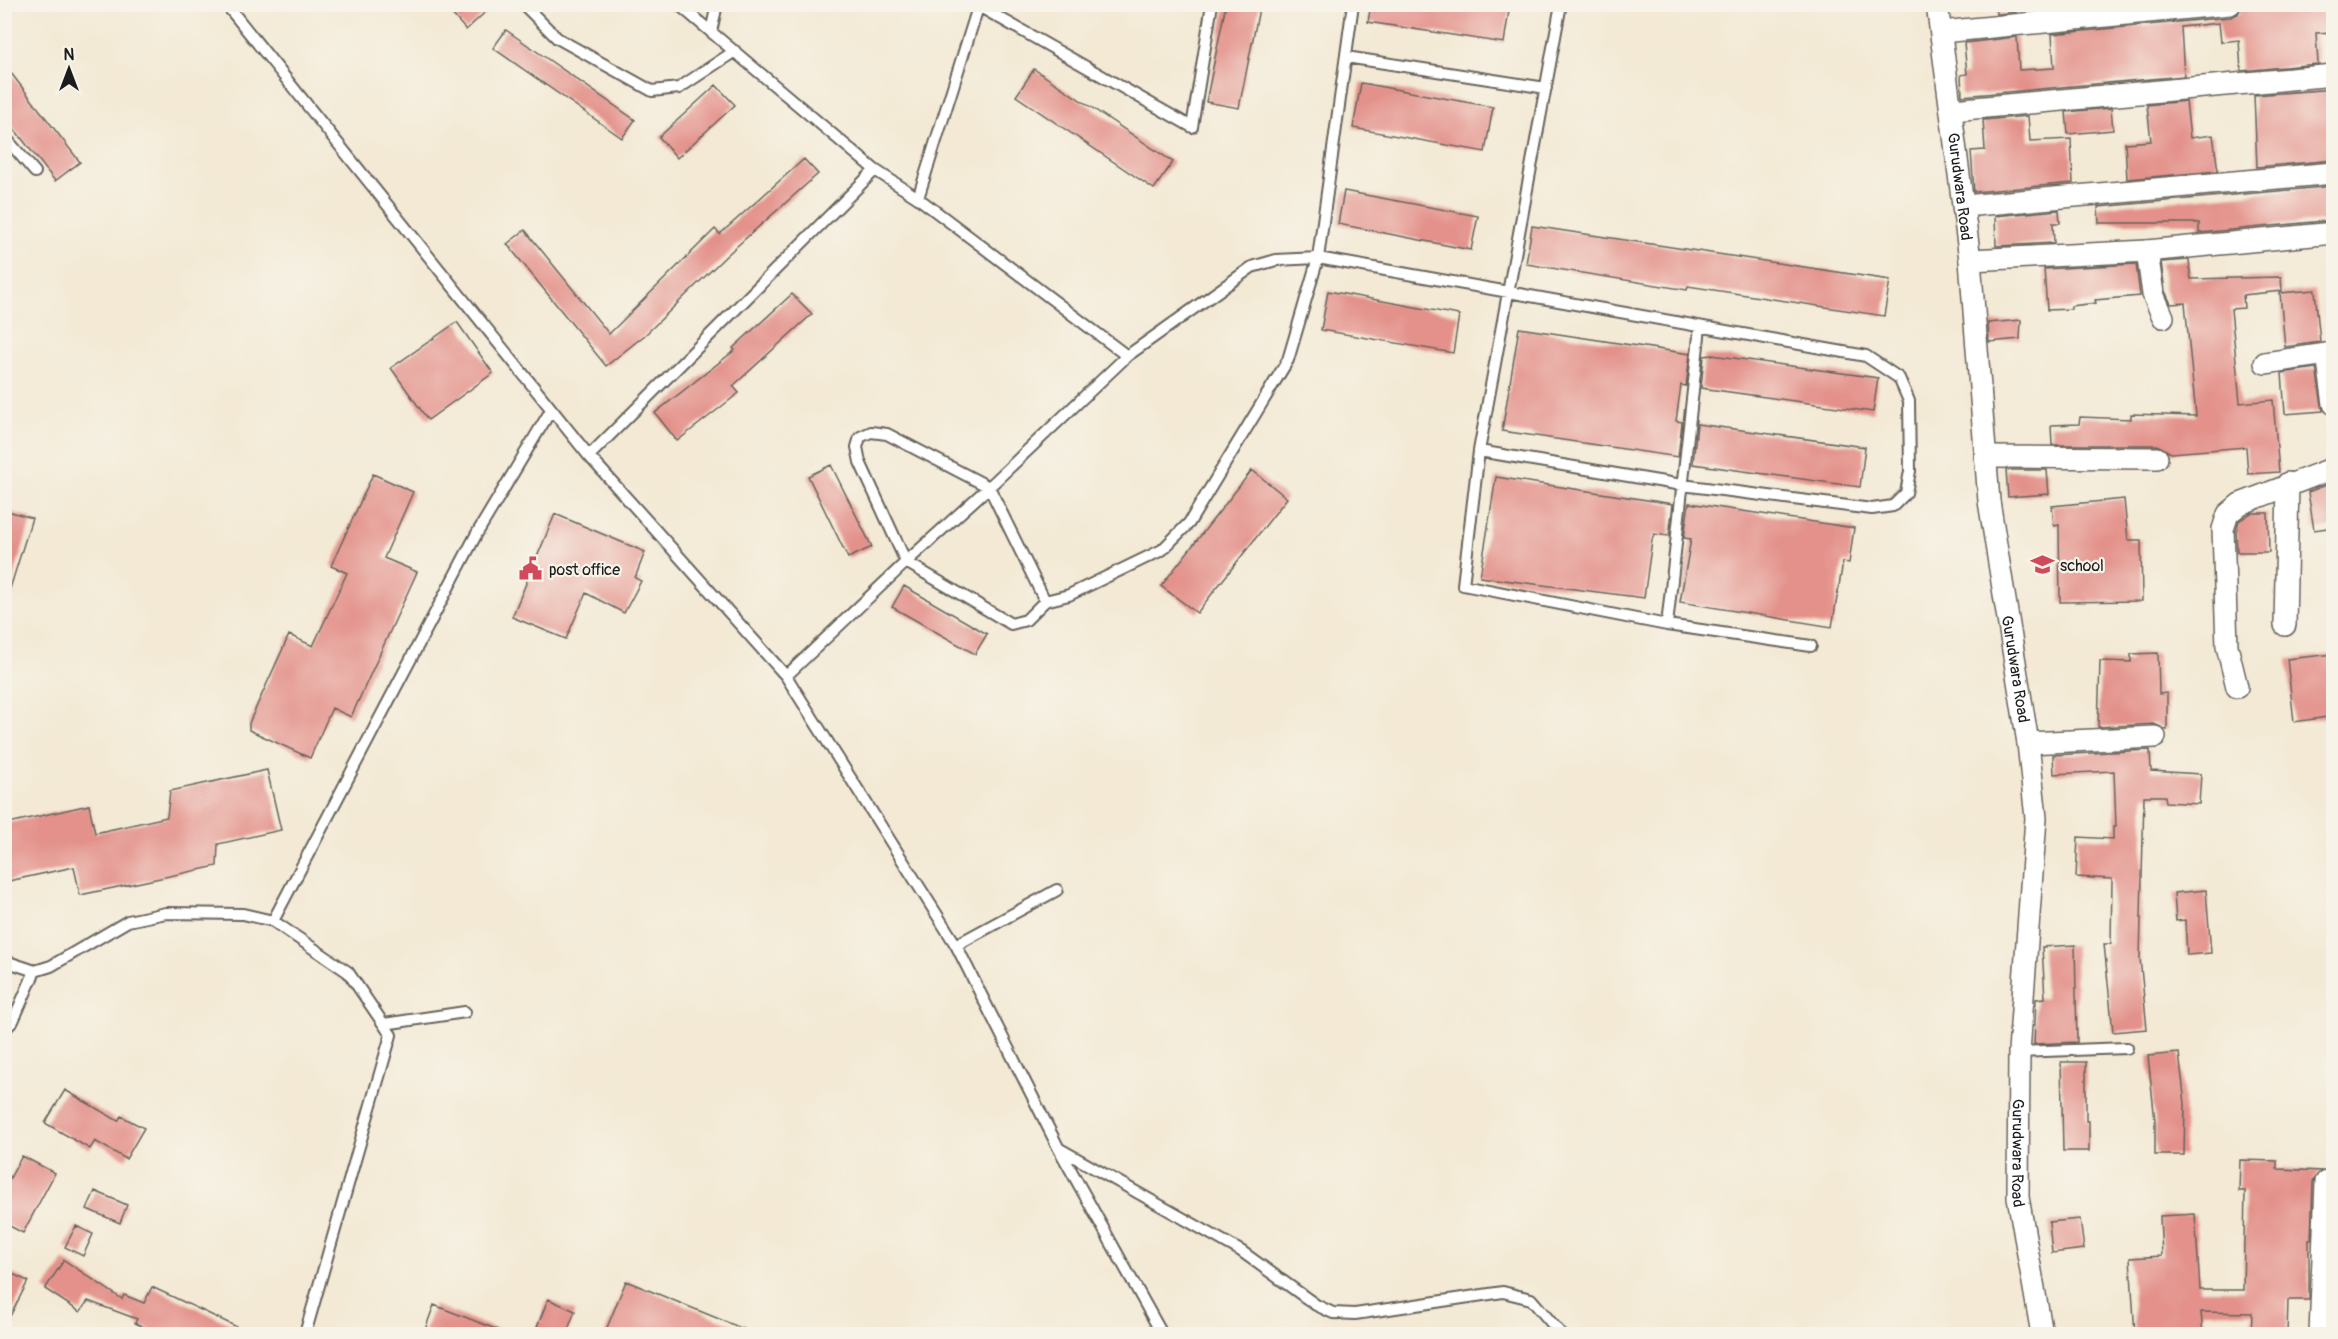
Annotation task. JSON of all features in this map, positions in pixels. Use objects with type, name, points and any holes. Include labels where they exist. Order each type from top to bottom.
[{"type":"street","name":"Gurudwara Road","points":[[1937,4],[1953,110],[1970,260],[1989,501],[2028,743],[2036,818],[2019,1052],[2018,1197],[2042,1335]]},
{"type":"street","points":[[1941,32],[2230,4]]},
{"type":"street","points":[[1953,110],[2334,75]]},
{"type":"street","points":[[1964,206],[2334,173]]},
{"type":"street","points":[[1970,260],[2147,251],[2334,232]]},
{"type":"street","points":[[2147,251],[2153,294],[2163,317]]},
{"type":"street","points":[[2265,363],[2330,354],[2334,404]]},
{"type":"street","points":[[1986,457],[2157,458]]},
{"type":"street","points":[[2237,687],[2227,646],[2223,529],[2228,514],[2240,504],[2288,483],[2334,468]]},
{"type":"street","points":[[2285,625],[2288,483]]},
{"type":"street","points":[[2028,743],[2155,737]]},
{"type":"street","points":[[2320,1335],[2326,1182]]},
{"type":"lane","points":[[226,4],[589,456],[786,676],[956,945],[1059,1149],[1162,1335]]},
{"type":"lane","points":[[523,4],[557,38],[652,91],[679,88],[735,51]]},
{"type":"lane","points":[[678,4],[875,170],[918,198],[1127,356]]},
{"type":"lane","points":[[711,32],[717,4]]},
{"type":"lane","points":[[918,198],[977,5],[1192,127],[1212,4]]},
{"type":"lane","points":[[1045,601],[989,487],[887,434],[871,432],[860,437],[857,447],[860,462],[906,562],[1011,624],[1026,620],[1045,601],[1069,595],[1162,550],[1189,523],[1288,360],[1318,258],[1353,4]]},
{"type":"lane","points":[[1561,4],[1479,452],[1463,585],[1667,625],[1811,646]]},
{"type":"lane","points":[[1346,57],[1546,88]]},
{"type":"lane","points":[[4,136],[35,172]]},
{"type":"lane","points":[[589,456],[875,170]]},
{"type":"lane","points":[[786,676],[1127,356],[1252,267],[1276,260],[1318,258],[1866,356],[1899,378],[1909,401],[1910,471],[1906,493],[1893,506],[1872,509],[1682,485],[1479,452]]},
{"type":"lane","points":[[1667,625],[1700,327]]},
{"type":"lane","points":[[273,921],[476,535],[551,410]]},
{"type":"lane","points":[[956,945],[1057,890]]},
{"type":"lane","points":[[4,958],[8,962],[35,971],[51,966],[128,921],[166,913],[243,914],[273,921],[348,972],[391,1035],[305,1335]]},
{"type":"lane","points":[[4,1030],[13,1021],[35,971]]},
{"type":"lane","points":[[384,1024],[465,1012]]},
{"type":"lane","points":[[2019,1052],[2127,1048]]},
{"type":"lane","points":[[1059,1149],[1241,1251],[1316,1305],[1333,1313],[1355,1314],[1503,1292],[1531,1299],[1561,1335]]},
{"type":"building","points":[[443,4],[494,4],[466,30]]},
{"type":"building","points":[[1226,4],[1260,4],[1239,108],[1206,102]]},
{"type":"building","points":[[1371,4],[1510,4],[1504,43],[1368,22]]},
{"type":"building","points":[[1996,4],[2015,4],[2016,12],[1997,14]]},
{"type":"building","points":[[2242,4],[2268,4],[2268,7],[2334,4],[2334,32],[2316,33],[2318,64],[2241,71],[2239,40],[2221,42],[2219,23],[2181,27],[2184,76],[1962,96],[1961,75],[1967,74],[1964,43],[2017,37],[2019,70],[2054,68],[2052,34],[2231,17],[2238,14]]},
{"type":"building","points":[[506,30],[635,120],[622,138],[493,48]]},
{"type":"building","points":[[4,64],[80,162],[55,181],[4,116]]},
{"type":"building","points":[[1034,69],[1173,162],[1154,189],[1016,96]]},
{"type":"building","points":[[1361,83],[1493,107],[1485,152],[1353,128]]},
{"type":"building","points":[[716,85],[735,105],[677,158],[659,137]]},
{"type":"building","points":[[2334,89],[2334,160],[2257,167],[2254,95]]},
{"type":"building","points":[[2186,101],[2190,138],[2213,135],[2218,171],[2127,179],[2125,143],[2151,141],[2147,105]]},
{"type":"building","points":[[2111,108],[2113,130],[2068,134],[2066,112]]},
{"type":"building","points":[[2028,116],[2030,141],[2071,139],[2073,183],[1974,192],[1971,151],[1985,150],[1983,120]]},
{"type":"building","points":[[804,159],[818,174],[727,255],[645,335],[606,366],[507,244],[525,230],[609,334],[715,229],[720,234]]},
{"type":"building","points":[[2334,186],[2334,220],[2199,233],[2199,223],[2099,223],[2098,207]]},
{"type":"building","points":[[1344,191],[1478,216],[1471,250],[1338,224]]},
{"type":"building","points":[[2059,210],[2060,223],[2053,223],[2054,243],[1996,246],[1995,216]]},
{"type":"building","points":[[1532,226],[1890,280],[1884,316],[1688,286],[1687,290],[1526,264]]},
{"type":"building","points":[[2189,260],[2191,279],[2281,277],[2282,291],[2243,295],[2244,308],[2231,309],[2240,403],[2273,400],[2279,472],[2248,474],[2246,447],[2171,453],[2157,445],[2052,445],[2051,425],[2079,424],[2080,417],[2131,419],[2131,414],[2196,416],[2185,303],[2171,304],[2165,291],[2161,262]]},
{"type":"building","points":[[2136,264],[2140,296],[2095,300],[2096,303],[2071,306],[2071,309],[2047,310],[2044,269]]},
{"type":"building","points":[[2315,290],[2320,342],[2285,347],[2280,293]]},
{"type":"building","points":[[1328,291],[1459,315],[1453,353],[1321,330]]},
{"type":"building","points":[[792,294],[812,314],[733,386],[739,393],[677,441],[655,413],[735,350],[733,348]]},
{"type":"building","points":[[2021,320],[2020,339],[1989,342],[1988,323]]},
{"type":"building","points":[[457,322],[493,373],[428,420],[391,368]]},
{"type":"building","points":[[1519,328],[1690,354],[1686,386],[1681,385],[1676,421],[1682,422],[1678,457],[1502,431]]},
{"type":"building","points":[[1712,355],[1878,378],[1873,412],[1701,388],[1704,356]]},
{"type":"building","points":[[2316,368],[2323,411],[2285,414],[2282,373]]},
{"type":"building","points":[[1697,424],[1865,447],[1860,487],[1693,464]]},
{"type":"building","points":[[831,465],[872,547],[848,558],[808,476]]},
{"type":"building","points":[[1252,470],[1287,498],[1197,613],[1161,586]]},
{"type":"building","points":[[2006,470],[2047,470],[2049,494],[2008,497]]},
{"type":"building","points":[[373,474],[413,492],[384,558],[417,572],[351,717],[332,708],[310,758],[249,730],[249,723],[289,635],[313,646],[347,573],[331,566]]},
{"type":"building","points":[[1496,477],[1673,504],[1669,536],[1654,534],[1652,540],[1644,598],[1480,577]]},
{"type":"building","points":[[2334,482],[2334,527],[2314,530],[2308,492]]},
{"type":"building","points":[[2124,499],[2128,540],[2141,540],[2142,601],[2060,602],[2059,525],[2054,526],[2052,506]]},
{"type":"building","points":[[1689,503],[1854,528],[1849,563],[1843,562],[1832,627],[1680,602],[1691,539],[1684,538]]},
{"type":"building","points":[[4,510],[32,518],[9,592],[4,591]]},
{"type":"building","points":[[2251,513],[2268,513],[2269,552],[2237,552],[2236,531],[2239,521]]},
{"type":"building","name":"post office","points":[[555,514],[645,552],[635,578],[641,581],[624,613],[586,593],[566,639],[512,617]]},
{"type":"building","points":[[904,586],[987,634],[975,654],[892,607]]},
{"type":"building","points":[[2158,653],[2159,694],[2167,693],[2167,730],[2154,724],[2098,727],[2100,661],[2131,662],[2131,654]]},
{"type":"building","points":[[2334,654],[2334,716],[2294,722],[2287,659]]},
{"type":"building","points":[[2150,750],[2151,771],[2201,774],[2199,804],[2166,802],[2165,796],[2144,796],[2140,958],[2147,1029],[2113,1032],[2104,944],[2111,944],[2112,879],[2076,877],[2078,837],[2113,839],[2113,827],[2116,827],[2114,771],[2054,774],[2053,755]]},
{"type":"building","points":[[267,770],[281,830],[218,844],[217,866],[80,895],[74,867],[4,882],[4,824],[89,805],[95,833],[167,817],[170,791]]},
{"type":"building","points":[[2206,890],[2211,953],[2187,955],[2185,920],[2176,921],[2174,893]]},
{"type":"building","points":[[2075,945],[2077,1042],[2034,1044],[2036,999],[2045,998],[2042,947]]},
{"type":"building","points":[[2179,1053],[2185,1104],[2184,1155],[2155,1155],[2155,1121],[2148,1056]]},
{"type":"building","points":[[2061,1062],[2086,1062],[2086,1121],[2089,1121],[2089,1151],[2063,1151]]},
{"type":"building","points":[[65,1090],[118,1121],[121,1116],[144,1128],[126,1159],[95,1141],[90,1149],[45,1123]]},
{"type":"building","points":[[22,1156],[55,1173],[23,1233],[4,1223],[4,1189]]},
{"type":"building","points":[[2240,1160],[2277,1161],[2277,1169],[2321,1171],[2313,1181],[2311,1240],[2309,1240],[2309,1300],[2288,1300],[2287,1335],[2251,1335],[2252,1313],[2201,1312],[2203,1335],[2135,1335],[2130,1258],[2162,1256],[2160,1216],[2195,1214],[2200,1290],[2243,1290],[2245,1191],[2239,1191]]},
{"type":"building","points":[[95,1191],[127,1205],[120,1223],[87,1209]]},
{"type":"building","points":[[2080,1219],[2084,1249],[2052,1253],[2049,1222]]},
{"type":"building","points":[[76,1226],[93,1234],[83,1256],[65,1247]]},
{"type":"building","points":[[64,1260],[122,1299],[124,1295],[144,1303],[152,1287],[254,1335],[160,1335],[135,1323],[137,1319],[88,1301],[80,1312],[45,1289]]},
{"type":"building","points":[[4,1270],[28,1281],[4,1328]]},
{"type":"building","points":[[626,1281],[756,1334],[756,1335],[604,1335]]},
{"type":"building","points":[[548,1299],[575,1311],[566,1335],[534,1335]]},
{"type":"building","points":[[434,1305],[506,1333],[506,1335],[423,1335]]},
{"type":"place","name":"school","points":[[2042,565]]},
{"type":"place","name":"post office","points":[[531,569]]}]
